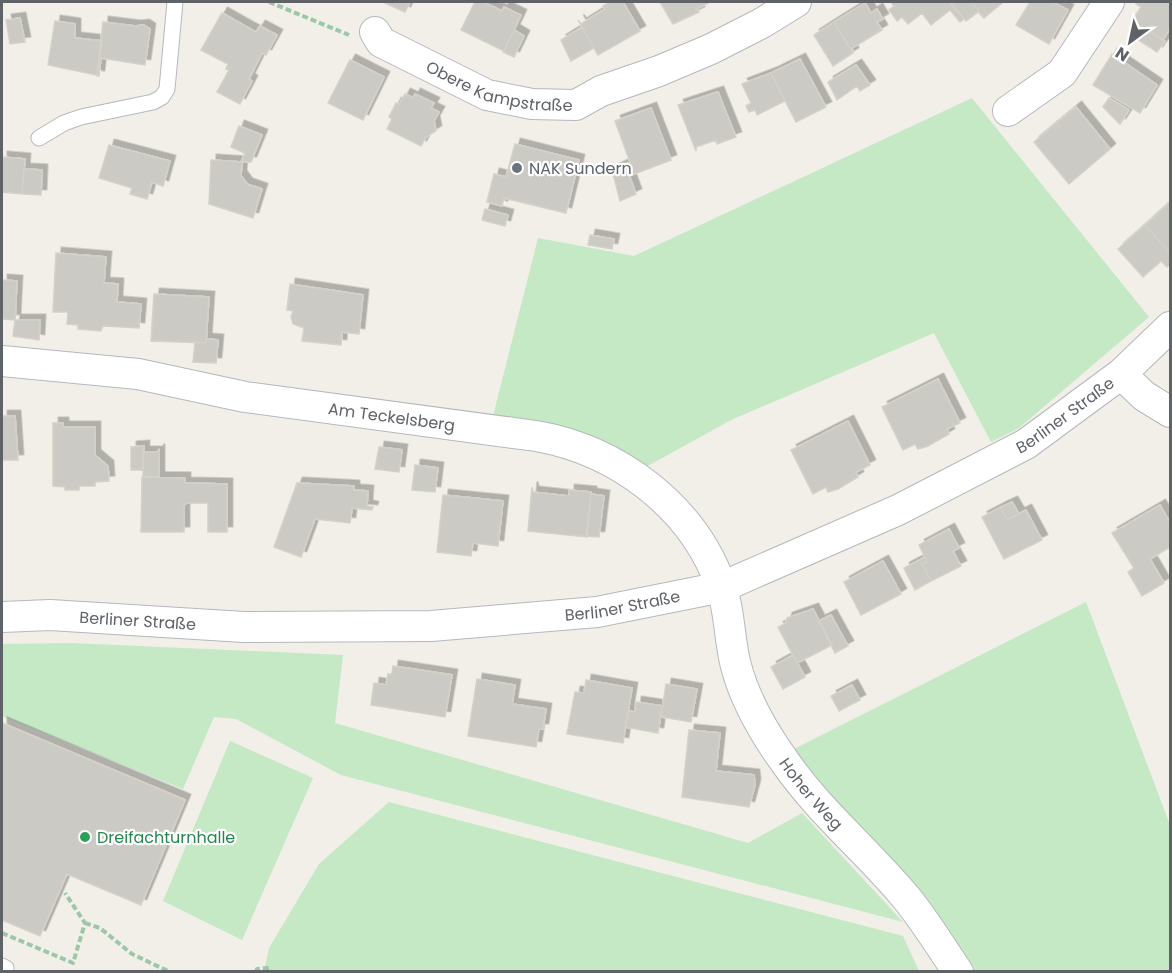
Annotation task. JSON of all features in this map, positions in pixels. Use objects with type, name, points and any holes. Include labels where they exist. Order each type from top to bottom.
[{"type":"street","name":"Obere Kampstraße","points":[[378,37],[487,95],[532,104],[576,105],[601,91],[683,62],[755,12],[796,2]]},
{"type":"street","points":[[1008,111],[1062,73],[1109,2]]},
{"type":"street","name":"Berliner Straße","points":[[2,618],[50,615],[243,627],[431,626],[597,612],[722,587],[898,510],[1002,458],[1026,444],[1121,374],[1170,327]]},
{"type":"street","name":"Am Teckelsberg","points":[[2,362],[138,374],[245,397],[536,436],[582,447],[617,464],[657,494],[694,536],[722,587]]},
{"type":"street","points":[[1121,374],[1144,396],[1170,412]]},
{"type":"street","name":"Hoher Weg","points":[[722,587],[736,665],[746,696],[764,731],[811,795],[904,894],[958,972]]},
{"type":"lane","points":[[39,138],[73,120],[153,102],[162,97],[167,89],[175,2]]},
{"type":"path","points":[[269,2],[362,41],[378,37]]},
{"type":"path","points":[[65,893],[85,923],[100,928],[132,954],[170,972]]},
{"type":"path","points":[[2,933],[73,963],[85,923]]},
{"type":"path","points":[[256,972],[256,969],[270,968],[270,972]]},
{"type":"green space","points":[[972,98],[1149,317],[1019,428],[991,442],[934,333],[731,420],[646,467],[595,437],[493,416],[538,238],[634,256]]},
{"type":"green space","points":[[1086,602],[1170,825],[1170,971],[973,971],[909,887],[790,751]]},
{"type":"green space","points":[[72,643],[343,655],[335,723],[748,843],[802,813],[903,922],[341,775],[236,719],[214,717],[183,789],[2,716],[2,644]]},
{"type":"green space","points":[[230,741],[313,778],[242,940],[163,901]]},
{"type":"green space","points":[[389,802],[903,936],[919,971],[264,971],[269,948],[319,864]]},
{"type":"building","points":[[383,2],[410,2],[405,12]]},
{"type":"building","points":[[475,2],[483,2],[502,11],[504,7],[521,15],[504,51],[461,30]]},
{"type":"building","points":[[610,2],[623,2],[640,31],[598,55],[578,20],[581,24],[605,9],[603,6]]},
{"type":"building","points":[[660,2],[710,2],[696,9],[699,12],[673,24]]},
{"type":"building","points":[[891,2],[949,2],[964,19],[960,22],[950,10],[931,25],[922,13],[908,24],[902,17],[897,21],[889,10],[894,6]]},
{"type":"building","points":[[950,2],[972,2],[984,18],[978,12],[966,21]]},
{"type":"building","points":[[972,2],[1001,2],[1002,3],[984,18]]},
{"type":"building","points":[[1030,2],[1053,2],[1068,10],[1049,44],[1016,25]]},
{"type":"building","points":[[1137,2],[1170,2],[1170,28],[1163,40],[1132,21],[1141,7],[1136,4]]},
{"type":"building","points":[[865,3],[871,13],[877,9],[883,19],[877,22],[882,30],[852,48],[853,53],[834,22]]},
{"type":"building","points":[[222,13],[256,32],[260,26],[277,35],[266,55],[262,53],[249,79],[252,81],[240,104],[217,92],[229,70],[226,69],[228,64],[201,50]]},
{"type":"building","points":[[20,18],[25,42],[10,44],[6,20]]},
{"type":"building","points":[[55,21],[75,24],[75,38],[102,41],[97,75],[48,65]]},
{"type":"building","points":[[103,22],[144,25],[150,29],[145,65],[101,58],[99,76],[97,76]]},
{"type":"building","points":[[834,22],[853,53],[833,66],[814,35]]},
{"type":"building","points":[[582,27],[594,48],[571,61],[561,40]]},
{"type":"building","points":[[1144,28],[1165,41],[1157,52],[1137,39]]},
{"type":"building","points":[[514,30],[524,36],[514,57],[503,52]]},
{"type":"building","points":[[1112,54],[1157,85],[1140,113],[1093,85]]},
{"type":"building","points":[[800,59],[826,107],[796,122],[771,73]]},
{"type":"building","points":[[350,60],[384,77],[363,120],[328,103]]},
{"type":"building","points":[[856,65],[870,85],[860,91],[857,86],[837,100],[828,82]]},
{"type":"building","points":[[771,73],[785,101],[757,115],[755,110],[749,112],[746,106],[751,103],[742,84]]},
{"type":"building","points":[[718,92],[736,137],[717,144],[716,140],[696,147],[696,151],[678,105]]},
{"type":"building","points":[[405,94],[413,98],[415,94],[434,103],[431,108],[439,112],[434,121],[436,131],[426,137],[421,146],[387,129],[392,119],[389,117],[396,103],[399,105]]},
{"type":"building","points":[[1109,98],[1129,110],[1120,124],[1103,107]]},
{"type":"building","points":[[1076,107],[1110,149],[1069,184],[1034,142]]},
{"type":"building","points":[[651,108],[671,160],[629,176],[625,164],[630,162],[615,121]]},
{"type":"building","points":[[239,126],[262,135],[251,162],[241,162],[245,153],[231,147]]},
{"type":"building","points":[[515,144],[579,160],[566,213],[504,198],[502,206],[487,202],[494,174],[506,177]]},
{"type":"building","points":[[109,145],[170,161],[163,186],[152,182],[147,199],[130,194],[132,188],[99,178]]},
{"type":"building","points":[[2,157],[25,159],[22,194],[2,192]]},
{"type":"building","points":[[211,160],[242,162],[241,176],[247,184],[262,189],[253,218],[209,204]]},
{"type":"building","points":[[625,164],[636,194],[620,201],[612,170]]},
{"type":"building","points":[[24,169],[42,170],[41,195],[22,194]]},
{"type":"building","points":[[1170,202],[1170,253],[1145,225]]},
{"type":"building","points":[[485,209],[508,215],[505,226],[482,220]]},
{"type":"building","points":[[1145,225],[1170,253],[1170,264],[1167,267],[1161,261],[1143,277],[1118,249]]},
{"type":"building","points":[[590,235],[614,239],[612,249],[588,245]]},
{"type":"building","points":[[56,253],[106,257],[104,283],[118,284],[117,302],[141,304],[139,328],[103,326],[101,331],[78,329],[78,325],[67,324],[68,312],[53,312]]},
{"type":"building","points":[[2,280],[17,281],[15,320],[2,319]]},
{"type":"building","points":[[290,284],[363,295],[359,334],[342,332],[341,345],[302,341],[304,328],[293,324],[291,317],[293,311],[287,310]]},
{"type":"building","points":[[154,294],[209,297],[206,343],[151,341]]},
{"type":"building","points":[[15,320],[40,320],[39,340],[13,336]]},
{"type":"building","points":[[206,339],[218,340],[216,363],[193,362],[195,342],[206,343]]},
{"type":"building","points":[[938,379],[960,423],[947,429],[949,434],[928,446],[918,449],[915,444],[903,450],[882,407]]},
{"type":"building","points":[[2,416],[15,416],[18,460],[2,460]]},
{"type":"building","points":[[848,421],[870,465],[856,472],[858,477],[838,489],[828,492],[826,487],[813,494],[791,450]]},
{"type":"building","points":[[53,423],[63,423],[63,427],[95,427],[95,455],[108,466],[109,481],[95,482],[95,486],[79,486],[79,490],[65,490],[65,487],[53,486]]},
{"type":"building","points":[[144,446],[143,470],[131,470],[131,447]]},
{"type":"building","points":[[379,447],[402,450],[399,472],[375,469]]},
{"type":"building","points":[[143,449],[144,452],[158,452],[159,449],[159,477],[143,477]]},
{"type":"building","points":[[415,465],[438,468],[435,492],[412,490]]},
{"type":"building","points":[[142,477],[185,478],[185,483],[227,484],[227,532],[208,532],[208,503],[187,503],[184,505],[184,532],[141,532]]},
{"type":"building","points":[[297,483],[354,486],[354,490],[368,491],[367,506],[373,507],[372,510],[352,508],[350,523],[315,519],[301,557],[274,547]]},
{"type":"building","points":[[532,487],[533,492],[569,496],[569,490],[591,492],[587,537],[528,531]]},
{"type":"building","points":[[591,494],[604,496],[599,537],[586,536]]},
{"type":"building","points":[[443,495],[503,501],[498,546],[473,543],[471,556],[437,552]]},
{"type":"building","points":[[1012,502],[1019,514],[1007,520],[1001,507]]},
{"type":"building","points":[[1160,505],[1170,523],[1170,547],[1150,559],[1164,583],[1142,596],[1128,572],[1134,568],[1112,533]]},
{"type":"building","points":[[1001,507],[1007,520],[1026,510],[1042,540],[1004,559],[982,517]]},
{"type":"building","points":[[949,529],[959,548],[953,551],[961,566],[931,581],[922,564],[927,562],[919,545]]},
{"type":"building","points":[[925,557],[927,562],[922,564],[931,581],[915,590],[904,568]]},
{"type":"building","points":[[883,561],[901,594],[861,615],[844,582]]},
{"type":"building","points":[[813,609],[832,645],[797,663],[778,627],[785,624],[787,618]]},
{"type":"building","points":[[831,615],[848,646],[835,653],[819,621]]},
{"type":"building","points":[[793,655],[805,677],[783,689],[771,667]]},
{"type":"building","points":[[393,666],[452,675],[445,717],[371,705],[374,683],[386,685],[388,674],[392,674]]},
{"type":"building","points":[[477,679],[515,685],[512,704],[546,709],[543,729],[539,729],[536,747],[468,736]]},
{"type":"building","points":[[586,680],[632,688],[623,743],[567,734],[575,692],[584,693]]},
{"type":"building","points":[[666,684],[697,689],[691,722],[661,717]]},
{"type":"building","points":[[852,685],[860,700],[839,711],[831,696]]},
{"type":"building","points":[[636,702],[662,706],[658,733],[625,727],[628,711],[635,712]]},
{"type":"building","name":"Dreifachturnhalle","points":[[2,723],[185,800],[141,905],[67,874],[40,936],[2,920]]},
{"type":"building","points":[[689,730],[720,733],[716,771],[754,775],[755,785],[749,807],[682,797]]},
{"type":"place","name":"NAK Sundern","points":[[517,168]]},
{"type":"place","name":"Dreifachturnhalle","points":[[85,837]]}]
